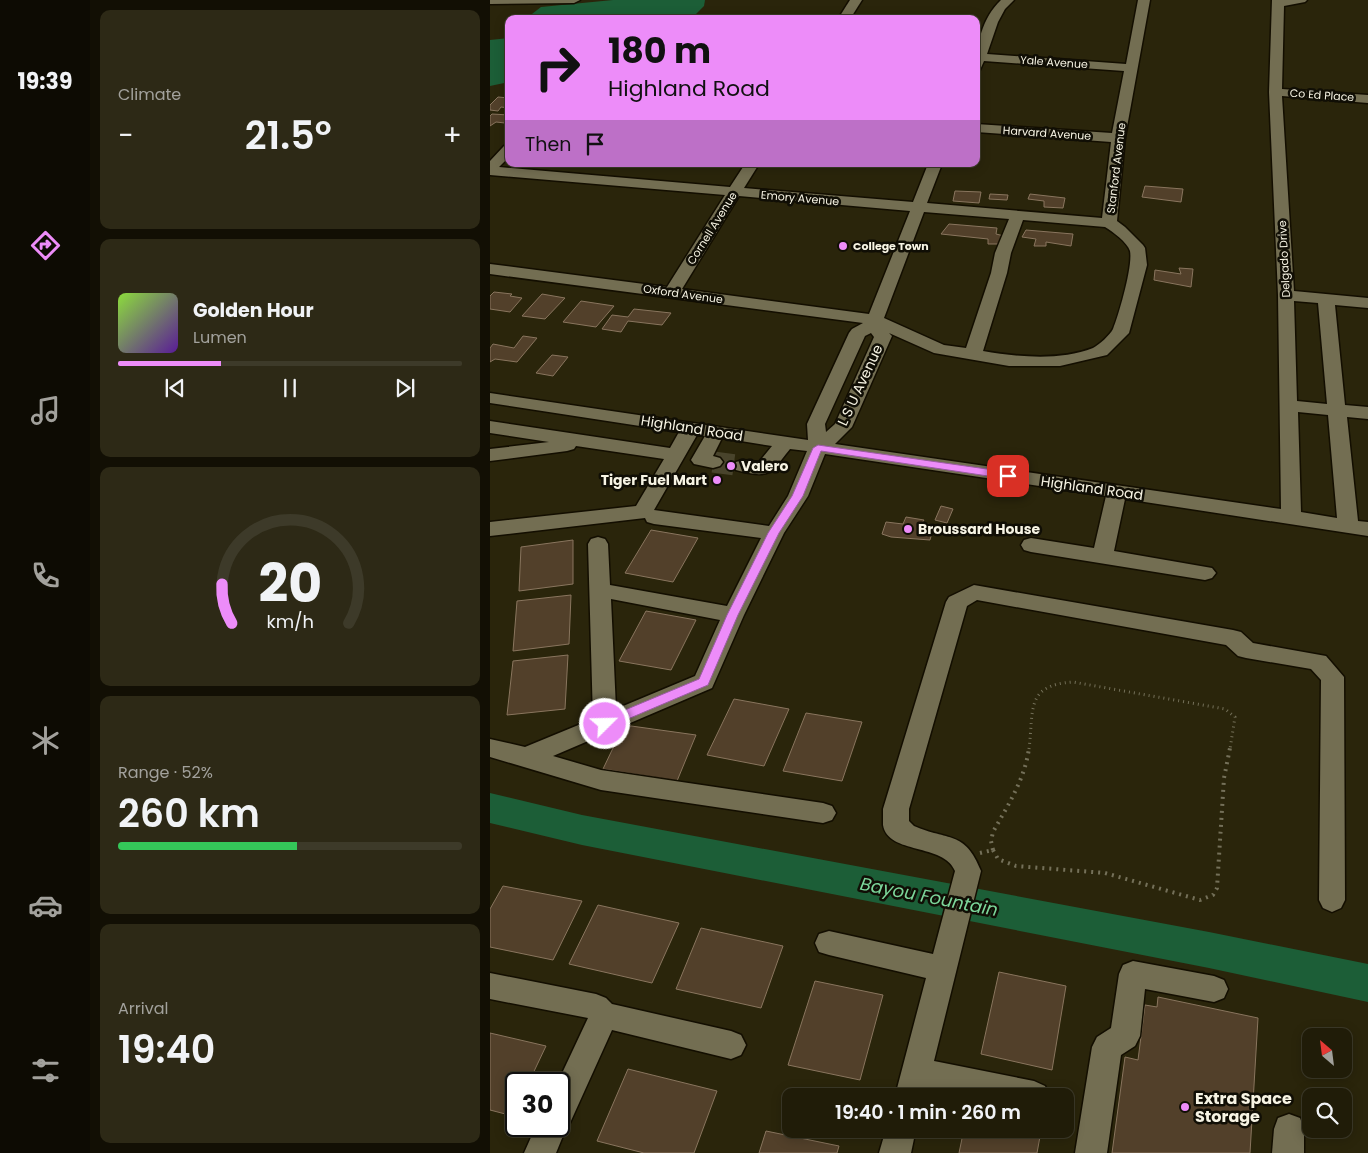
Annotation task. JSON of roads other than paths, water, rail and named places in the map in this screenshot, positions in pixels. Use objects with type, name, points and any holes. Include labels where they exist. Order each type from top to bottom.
[{"type":"street","points":[[490,1],[534,2],[574,0]]},
{"type":"street","points":[[847,15],[856,0]]},
{"type":"street","points":[[980,55],[993,19],[1001,5],[1008,0]]},
{"type":"street","name":"Stanford Avenue","points":[[874,323],[940,349],[1009,361],[1060,361],[1101,351],[1120,333],[1139,265],[1136,248],[1120,230],[1109,223],[1118,138],[1144,0]]},
{"type":"street","points":[[1278,2],[1301,0]]},
{"type":"street","points":[[495,13],[512,6],[534,2]]},
{"type":"street","name":"Delgado Drive","points":[[1278,2],[1275,92],[1286,295],[1290,406],[1291,518]]},
{"type":"street","name":"Yale Avenue","points":[[980,60],[1132,68]]},
{"type":"street","name":"Co Ed Place","points":[[1275,92],[1368,99]]},
{"type":"street","name":"Harvard Avenue","points":[[980,128],[1118,138]]},
{"type":"street","points":[[490,170],[505,153]]},
{"type":"street","name":"Cornell Avenue","points":[[672,292],[750,167]]},
{"type":"street","name":"L S U Avenue","points":[[818,448],[816,424],[858,333],[874,323],[934,167]]},
{"type":"street","name":"Emory Avenue","points":[[490,170],[1109,223]]},
{"type":"street","points":[[973,354],[999,273],[1003,253],[1013,231],[1017,216]]},
{"type":"street","name":"Oxford Avenue","points":[[490,269],[672,292],[874,323]]},
{"type":"street","points":[[1286,295],[1326,300],[1368,302]]},
{"type":"street","points":[[1326,300],[1348,526]]},
{"type":"street","name":"L S U Avenue","points":[[818,448],[843,427],[883,336],[874,323]]},
{"type":"street","name":"Highland Road","points":[[490,398],[691,428],[713,447],[818,448],[1368,529]]},
{"type":"street","points":[[1290,406],[1368,413]]},
{"type":"street","points":[[490,427],[676,455]]},
{"type":"street","points":[[490,529],[643,512],[691,428]]},
{"type":"street","points":[[490,455],[590,442]]},
{"type":"street","points":[[526,757],[704,682],[733,615],[774,533],[798,496],[818,448]]},
{"type":"street","points":[[743,466],[764,469],[780,449]]},
{"type":"street","points":[[1102,556],[1117,492]]},
{"type":"street","points":[[654,517],[774,533]]},
{"type":"street","points":[[598,544],[605,724]]},
{"type":"street","points":[[1031,545],[1205,573]]},
{"type":"street","points":[[600,590],[733,615]]},
{"type":"street","points":[[953,1088],[913,1084],[955,927],[965,864],[960,852],[941,844],[914,839],[903,833],[896,826],[896,809],[957,602],[974,592],[1233,638],[1246,650],[1318,662],[1333,677],[1332,900]]},
{"type":"street","points":[[490,748],[602,780],[823,813]]},
{"type":"street","points":[[829,942],[944,968]]},
{"type":"street","points":[[1091,1153],[1107,1048],[1124,1036],[1133,974],[1214,989]]},
{"type":"street","points":[[490,986],[596,1007],[604,1015],[731,1045]]},
{"type":"street","points":[[570,1088],[604,1015]]},
{"type":"street","points":[[540,1153],[547,1137]]},
{"type":"street","points":[[895,1153],[899,1138]]},
{"type":"waterway","name":"Bayou Fountain","points":[[490,808],[582,830],[1209,950],[1368,983]]},
{"type":"tunnel","points":[[713,462],[743,466]]},
{"type":"place","name":"College Town","points":[[843,246]]},
{"type":"place","name":"Valero","points":[[731,466]]},
{"type":"place","name":"Tiger Fuel Mart","points":[[717,480]]},
{"type":"place","name":"Broussard House","points":[[908,529]]},
{"type":"place","name":"Extra Space Storage","points":[[1185,1107]]}]
